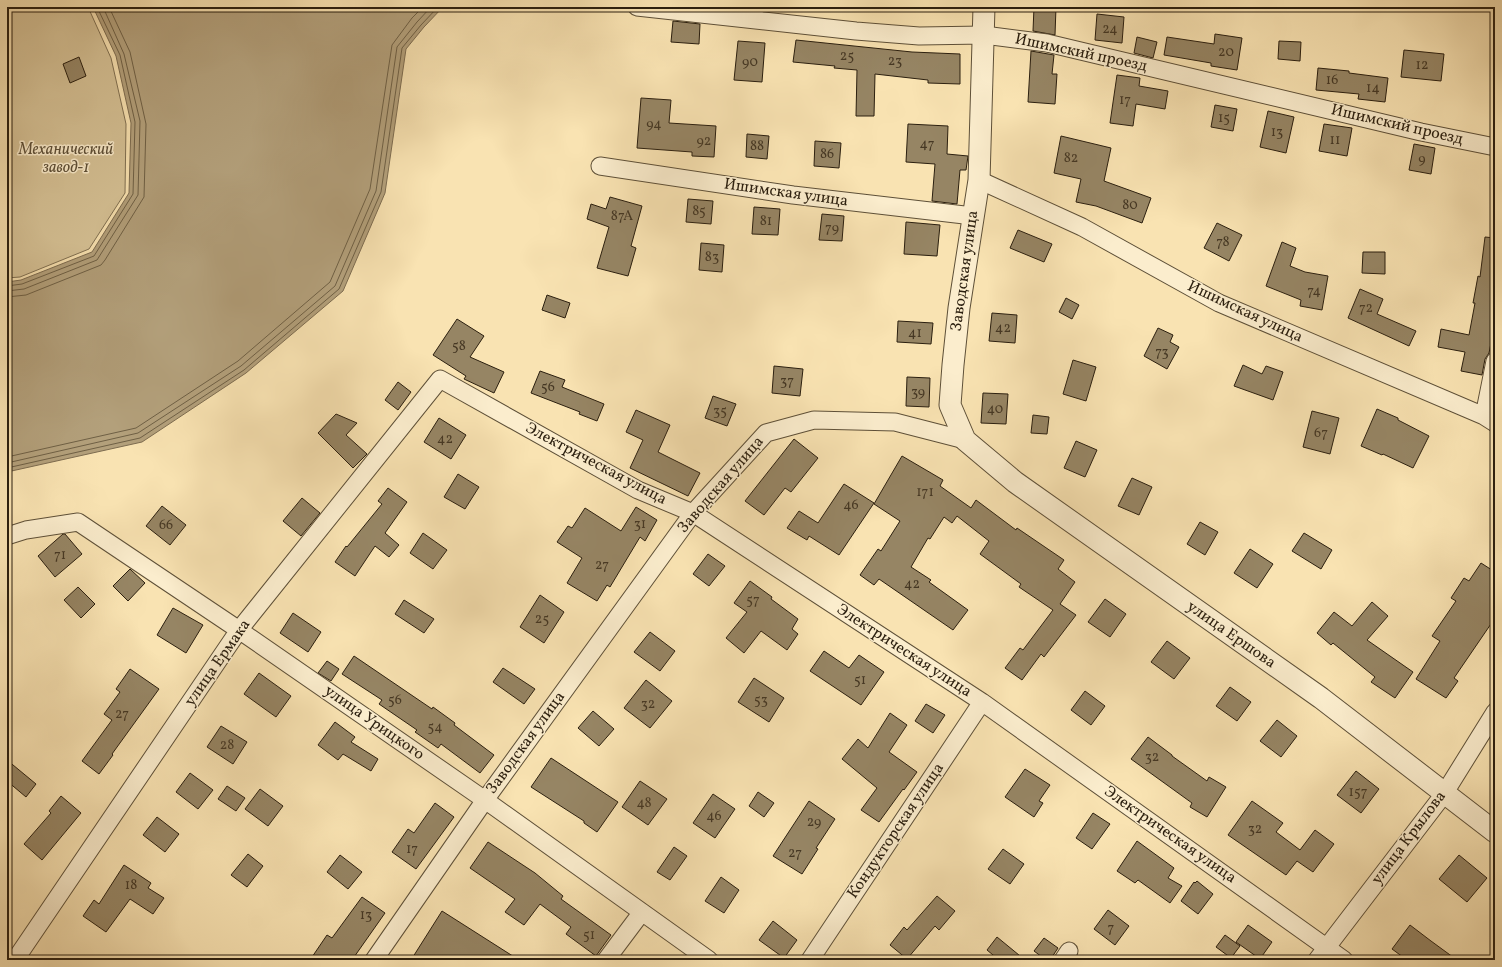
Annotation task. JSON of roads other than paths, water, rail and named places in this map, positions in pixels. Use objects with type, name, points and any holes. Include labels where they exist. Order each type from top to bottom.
[{"type":"street","name":"Ишимский проезд","points":[[637,7],[856,31],[919,36],[984,35],[1047,43],[1421,132],[1495,147]]},
{"type":"street","name":"Заводская улица","points":[[964,440],[950,405],[959,308],[979,180],[984,7]]},
{"type":"street","name":"Ишимская улица","points":[[600,166],[793,195],[973,216]]},
{"type":"street","name":"Ишимская улица","points":[[979,180],[1082,228],[1219,303],[1489,419]]},
{"type":"street","points":[[1489,419],[1495,361]]},
{"type":"street","name":"Электрическая улица","points":[[440,379],[638,490],[693,513],[982,702],[1322,953],[1344,960]]},
{"type":"street","name":"улица Ермака","points":[[15,960],[239,630],[440,379]]},
{"type":"street","name":"Заводская улица","points":[[374,960],[485,800],[693,513],[766,433],[814,420],[895,422],[964,440]]},
{"type":"street","name":"улица Ершова","points":[[964,440],[1015,482],[1321,698],[1495,832]]},
{"type":"street","name":"улица Урицкого","points":[[7,536],[26,530],[78,522],[239,630],[485,800],[709,960]]},
{"type":"street","name":"Кондукторская улица","points":[[810,960],[982,702]]},
{"type":"street","name":"улица Крылова","points":[[1322,953],[1444,794],[1495,712]]},
{"type":"street","points":[[606,960],[642,912]]},
{"type":"water","points":[[93,7],[443,7],[406,49],[385,193],[343,291],[246,373],[142,442],[7,472],[7,282],[21,280],[92,252],[129,193],[131,123],[116,56]]},
{"type":"park label","name":"Механический завод-1","points":[[66,159]]}]
